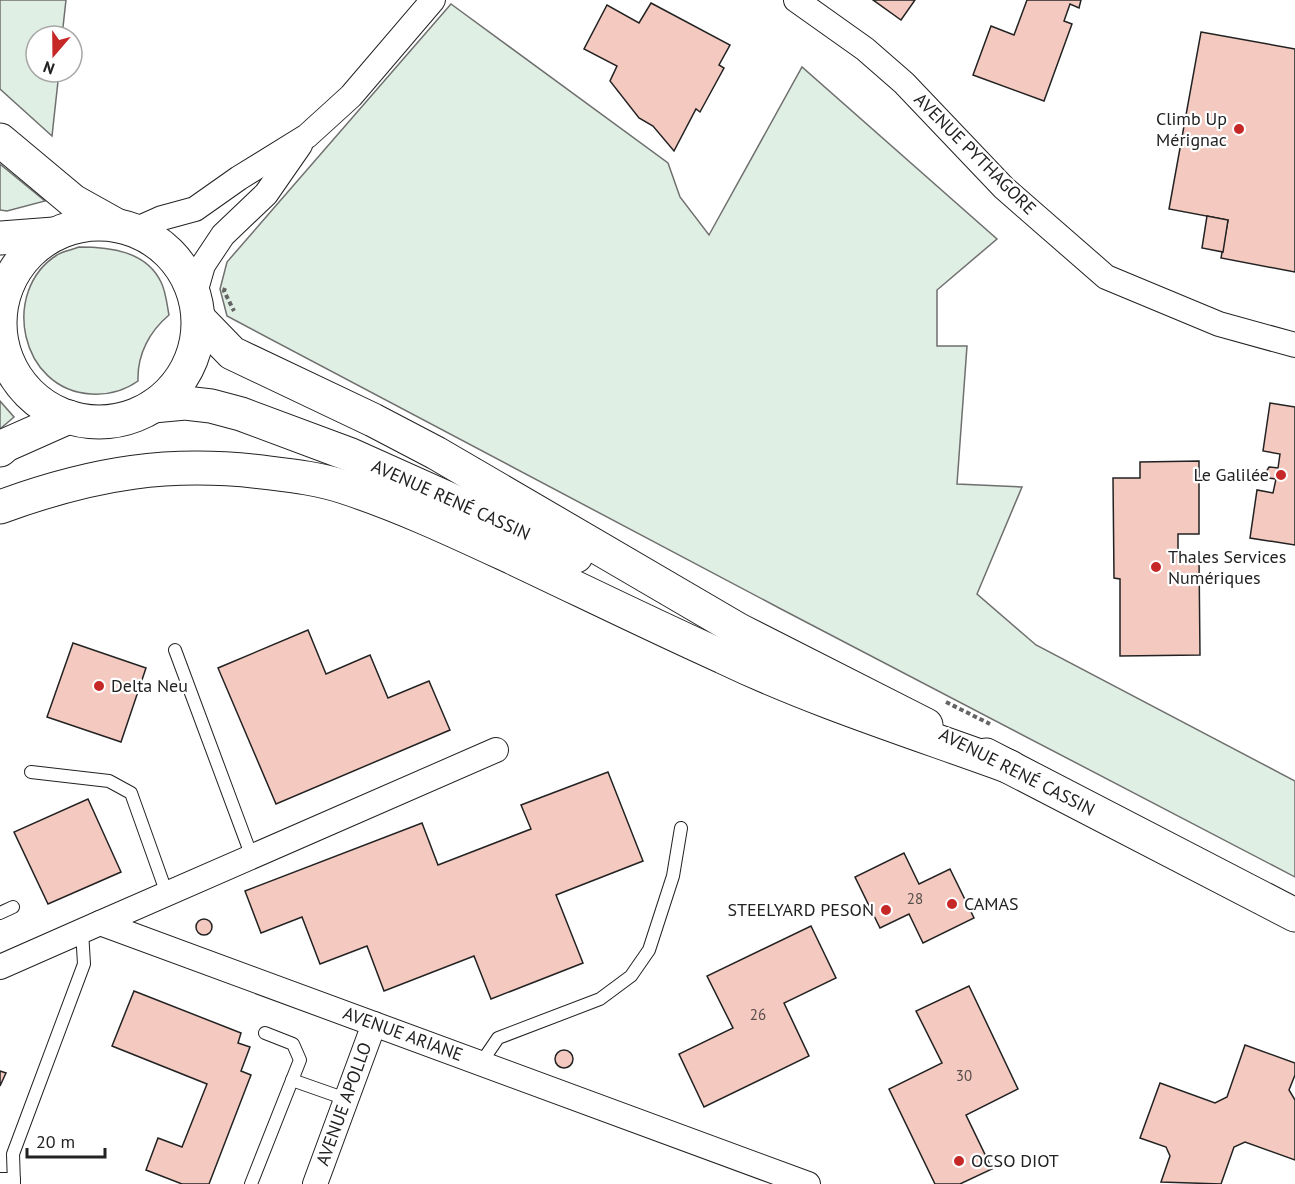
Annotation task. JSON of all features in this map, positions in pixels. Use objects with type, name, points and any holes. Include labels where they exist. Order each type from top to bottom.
[{"type":"main road","points":[[0,140],[73,201],[161,245],[182,266],[197,306],[195,353],[178,384],[153,406],[127,419],[98,422],[69,417],[43,405],[22,385],[8,361],[0,333],[2,303],[12,276],[29,252],[54,234]]},
{"type":"main road","points":[[0,238],[54,234],[84,225],[125,227]]},
{"type":"main road","name":"AVENUE RENÉ CASSIN","points":[[197,306],[232,353],[373,420],[436,453],[739,630]]},
{"type":"main road","name":"AVENUE RENÉ CASSIN","points":[[153,406],[185,403],[211,406],[241,414],[351,455],[739,630],[1295,915]]},
{"type":"main road","points":[[0,450],[6,445],[69,417]]},
{"type":"main road","points":[[0,507],[93,478],[155,469],[203,466],[301,477],[342,486],[411,510],[726,659],[786,684],[1010,767]]},
{"type":"street","points":[[125,227],[195,209],[239,178],[307,136],[351,96],[433,0]]},
{"type":"street","name":"AVENUE PYTHAGORE","points":[[796,0],[865,49],[904,83],[1004,188],[1106,277],[1219,324],[1295,345]]},
{"type":"street","points":[[197,306],[203,265],[223,235],[266,194],[307,136]]},
{"type":"street","points":[[0,967],[496,750]]},
{"type":"street","name":"AVENUE ARIANE","points":[[91,927],[374,1024],[808,1184]]},
{"type":"street","name":"AVENUE APOLLO","points":[[315,1184],[374,1024]]},
{"type":"lane","points":[[175,650],[252,857]]},
{"type":"lane","points":[[31,772],[109,781],[131,793],[167,894]]},
{"type":"lane","points":[[481,1063],[498,1038],[600,999],[631,975],[649,950],[673,876],[681,828]]},
{"type":"lane","points":[[0,913],[13,907]]},
{"type":"lane","points":[[0,1179],[14,1181],[13,1154],[84,964],[91,927]]},
{"type":"lane","points":[[251,1184],[300,1060],[293,1044],[266,1034]]},
{"type":"lane","points":[[292,1080],[346,1099]]},
{"type":"path","points":[[227,281],[224,291],[235,312]]},
{"type":"path","points":[[937,697],[1000,729]]},
{"type":"green space","points":[[0,0],[66,0],[63,24],[24,24],[24,84],[58,84],[52,136],[0,89]]},
{"type":"green space","points":[[451,4],[668,163],[680,197],[709,235],[802,67],[997,239],[937,290],[937,346],[967,346],[957,484],[1022,487],[977,594],[1036,645],[1295,781],[1295,877],[227,316],[220,289],[227,262]]},
{"type":"green space","points":[[0,164],[45,201],[7,211],[0,210]]},
{"type":"green space","points":[[79,247],[115,250],[137,257],[154,272],[165,294],[169,315],[156,328],[142,352],[138,381],[116,392],[91,394],[67,388],[48,376],[34,358],[26,336],[24,314],[28,291],[39,271],[62,252]]},
{"type":"green space","points":[[0,401],[14,417],[0,429]]},
{"type":"building","points":[[873,0],[915,0],[901,20]]},
{"type":"building","points":[[1027,0],[1081,0],[1079,8],[1070,4],[1064,21],[1072,24],[1044,101],[973,75],[991,26],[1014,35]]},
{"type":"building","points":[[651,3],[730,45],[719,65],[724,68],[700,112],[696,109],[674,151],[653,126],[639,118],[610,81],[617,66],[584,49],[607,5],[639,23]]},
{"type":"building","name":"Climb Up Mérignac","points":[[1201,32],[1295,49],[1295,272],[1221,258],[1228,220],[1169,209]]},
{"type":"building","points":[[1207,216],[1228,220],[1223,252],[1202,248]]},
{"type":"building","name":"Le Galilée","points":[[1270,403],[1295,407],[1295,545],[1250,538],[1257,490],[1273,493],[1276,479],[1268,478],[1266,472],[1269,467],[1278,468],[1280,454],[1263,451]]},
{"type":"building","name":"Thales Services Numériques","points":[[1199,461],[1199,534],[1178,534],[1178,555],[1199,555],[1200,655],[1120,656],[1120,579],[1114,578],[1113,478],[1140,478],[1140,462]]},
{"type":"building","points":[[308,630],[326,674],[370,655],[388,698],[429,681],[450,730],[276,804],[218,668]]},
{"type":"building","points":[[73,643],[146,668],[121,742],[47,717]]},
{"type":"building","points":[[608,772],[643,861],[556,895],[583,963],[491,999],[474,956],[384,991],[367,946],[320,964],[302,917],[261,933],[245,891],[422,823],[438,865],[531,829],[521,805]]},
{"type":"building","points":[[88,799],[121,872],[48,904],[14,832]]},
{"type":"building","points":[[904,853],[919,884],[950,869],[974,918],[923,943],[909,914],[880,928],[855,877]]},
{"type":"building","points":[[201,919],[207,919],[212,927],[210,933],[201,935],[196,930],[196,924]]},
{"type":"building","points":[[811,926],[836,978],[784,1003],[809,1056],[704,1107],[679,1054],[733,1028],[707,976]]},
{"type":"building","points":[[969,986],[1018,1089],[966,1115],[992,1169],[960,1184],[935,1184],[889,1089],[942,1063],[916,1011]]},
{"type":"building","points":[[134,991],[241,1033],[238,1043],[250,1047],[241,1071],[251,1075],[209,1184],[182,1184],[146,1170],[158,1138],[182,1147],[207,1084],[112,1046]]},
{"type":"building","points":[[1245,1045],[1295,1063],[1295,1075],[1289,1090],[1295,1100],[1295,1160],[1245,1142],[1234,1147],[1221,1184],[1161,1182],[1170,1156],[1166,1147],[1140,1138],[1160,1083],[1215,1103],[1227,1097]]},
{"type":"building","points":[[564,1050],[572,1055],[573,1059],[568,1067],[564,1068],[556,1063],[555,1059],[560,1051]]},
{"type":"building","points":[[0,1071],[6,1073],[0,1086]]},
{"type":"place","name":"Climb Up Mérignac","points":[[1239,129]]},
{"type":"place","name":"Le Galilée","points":[[1281,475]]},
{"type":"place","name":"Thales Services Numériques","points":[[1156,567]]},
{"type":"place","name":"Delta Neu","points":[[99,686]]},
{"type":"place","name":"CAMAS","points":[[952,904]]},
{"type":"place","name":"STEELYARD PESON","points":[[886,910]]},
{"type":"place","name":"OCSO DIOT","points":[[959,1161]]}]
